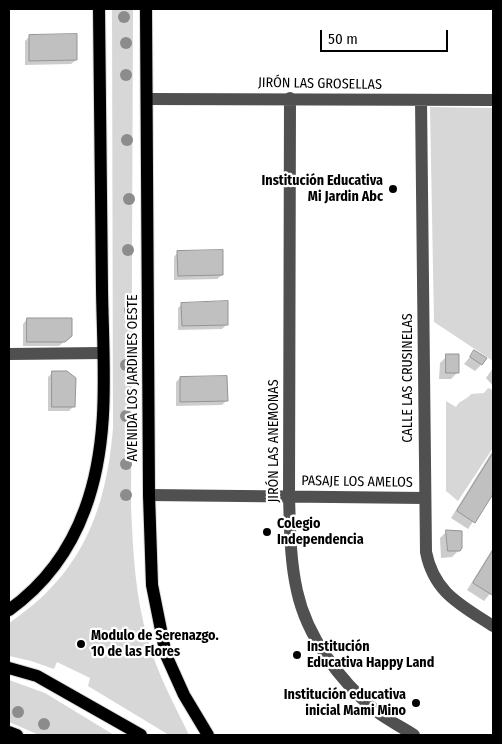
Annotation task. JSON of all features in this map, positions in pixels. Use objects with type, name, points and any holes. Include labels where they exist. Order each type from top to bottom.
[{"type":"main road","points":[[9,610],[38,587],[58,562],[74,536],[86,509],[103,437],[99,9]]},
{"type":"main road","name":"AVENIDA LOS JARDINES OESTE","points":[[146,9],[149,494],[152,585],[162,642],[176,679],[208,735]]},
{"type":"main road","points":[[9,668],[37,676],[141,735]]},
{"type":"main road","points":[[9,732],[17,735]]},
{"type":"street","name":"JIRÓN LAS ANEMONAS","points":[[290,98],[289,496],[291,549],[297,592],[307,621],[322,650],[347,683],[376,711],[414,735]]},
{"type":"street","name":"JIRÓN LAS GROSELLAS","points":[[147,99],[493,100]]},
{"type":"street","name":"CALLE LAS CRUSINELAS","points":[[421,100],[426,552],[430,570],[437,584],[454,600],[493,626]]},
{"type":"street","points":[[9,354],[103,353]]},
{"type":"street","name":"PASAJE LOS AMELOS","points":[[149,494],[424,498]]},
{"type":"shaded area","points":[[112,9],[133,9],[131,506],[135,573],[140,607],[156,664],[189,735],[169,735],[88,686],[90,678],[57,662],[54,669],[9,656],[9,623],[34,604],[55,584],[72,562],[96,514],[104,487],[109,459],[113,428]]},
{"type":"shaded area","points":[[430,107],[493,108],[493,361],[434,322]]},
{"type":"shaded area","points":[[488,388],[493,390],[493,448],[458,501],[446,491],[446,401],[456,407],[471,394],[484,393]]},
{"type":"shaded area","points":[[9,680],[45,693],[114,735],[39,735],[9,722]]},
{"type":"building","points":[[77,34],[77,60],[29,61],[29,35]]},
{"type":"building","points":[[223,250],[223,275],[178,276],[177,251]]},
{"type":"building","points":[[228,301],[228,325],[182,326],[181,303]]},
{"type":"building","points":[[27,318],[72,318],[72,336],[65,342],[27,342]]},
{"type":"building","points":[[474,350],[487,358],[482,365],[470,357]]},
{"type":"building","points":[[446,354],[459,354],[459,373],[446,373]]},
{"type":"building","points":[[52,371],[67,371],[76,378],[75,407],[52,407]]},
{"type":"building","points":[[227,376],[228,401],[180,402],[180,377]]},
{"type":"building","points":[[493,453],[493,494],[475,523],[457,511]]},
{"type":"building","points":[[446,530],[462,531],[462,548],[460,551],[448,551]]},
{"type":"building","points":[[493,550],[493,593],[492,595],[473,583]]},
{"type":"place","name":"Institución Educativa Mi Jardin Abc","points":[[393,189]]},
{"type":"place","name":"Colegio Independencia","points":[[267,532]]},
{"type":"place","name":"Modulo de Serenazgo. 10 de las Flores","points":[[81,644]]},
{"type":"place","name":"Institución Educativa Happy Land","points":[[297,655]]},
{"type":"place","name":"Institución educativa inicial Mami Mino","points":[[416,703]]}]
